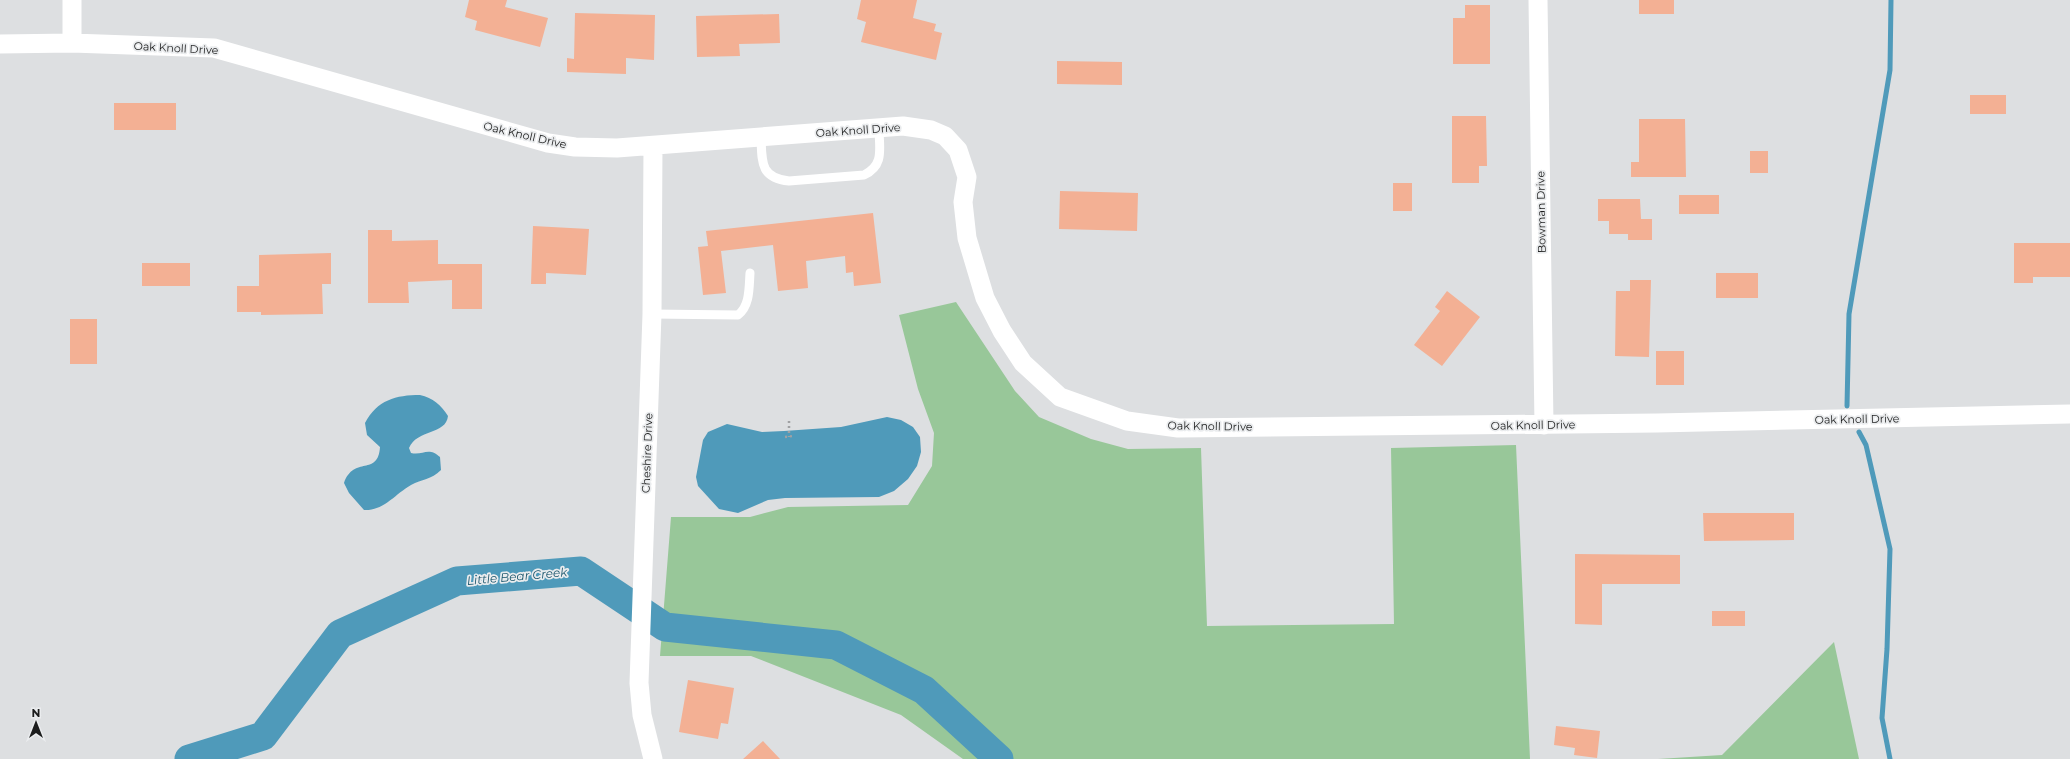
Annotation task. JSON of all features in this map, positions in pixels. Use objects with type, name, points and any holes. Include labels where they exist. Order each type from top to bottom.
[{"type":"street","points":[[72,0],[72,43]]},
{"type":"street","name":"Bowman Drive","points":[[1538,0],[1544,425]]},
{"type":"street","name":"Oak Knoll Drive","points":[[0,44],[72,43],[214,48],[548,143],[575,147],[617,148],[653,146],[903,126],[930,130],[944,136],[958,150],[968,177],[963,202],[967,238],[985,298],[1002,331],[1022,363],[1060,397],[1127,421],[1178,428],[1544,425],[2070,414]]},
{"type":"street","name":"Cheshire Drive","points":[[653,146],[652,314],[639,683],[642,715],[653,759]]},
{"type":"lane","points":[[761,137],[762,161],[766,171],[778,180],[790,181],[864,175],[874,170],[878,164],[879,128]]},
{"type":"lane","points":[[652,314],[738,315],[743,311],[749,296],[750,273]]},
{"type":"path","points":[[789,421],[787,437],[793,436]]},
{"type":"green space","points":[[956,302],[1015,391],[1039,417],[1091,439],[1128,449],[1201,448],[1207,626],[1394,624],[1391,448],[1516,445],[1530,759],[963,759],[901,715],[751,656],[660,656],[671,517],[750,517],[788,507],[908,505],[932,466],[934,433],[918,389],[899,315]]},
{"type":"green space","points":[[1834,642],[1859,759],[1658,759],[1722,755]]},
{"type":"water","points":[[420,395],[436,402],[448,416],[446,422],[442,426],[418,438],[409,448],[411,453],[415,454],[432,452],[436,454],[440,457],[441,470],[430,478],[411,485],[378,508],[364,510],[349,493],[344,483],[348,475],[354,470],[370,464],[375,461],[378,456],[380,447],[367,435],[365,423],[375,409],[388,400],[403,396]]},
{"type":"water","points":[[887,417],[901,420],[913,427],[920,437],[921,452],[917,466],[908,479],[894,491],[879,497],[785,498],[768,500],[738,513],[719,509],[698,486],[696,477],[703,440],[708,432],[727,424],[762,432],[841,427]]},
{"type":"building","points":[[469,0],[507,0],[505,7],[548,18],[540,47],[475,30],[477,21],[465,17]]},
{"type":"building","points":[[861,0],[917,0],[913,18],[936,24],[934,31],[942,33],[936,60],[861,42],[866,22],[857,19]]},
{"type":"building","points":[[1639,0],[1674,0],[1674,14],[1639,14]]},
{"type":"building","points":[[1465,5],[1490,5],[1490,64],[1453,64],[1453,18],[1465,18]]},
{"type":"building","points":[[575,13],[655,15],[654,60],[626,58],[626,74],[567,72],[567,58],[574,59]]},
{"type":"building","points":[[779,14],[780,43],[739,44],[740,56],[697,57],[696,16]]},
{"type":"building","points":[[1057,61],[1122,62],[1122,85],[1057,84]]},
{"type":"building","points":[[1970,95],[2006,95],[2006,114],[1970,114]]},
{"type":"building","points":[[114,103],[176,103],[176,130],[114,130]]},
{"type":"building","points":[[1452,116],[1486,116],[1487,166],[1479,166],[1479,183],[1452,183]]},
{"type":"building","points":[[1639,119],[1685,119],[1686,177],[1631,177],[1631,162],[1639,162]]},
{"type":"building","points":[[1750,151],[1768,151],[1768,173],[1750,173]]},
{"type":"building","points":[[1393,183],[1412,183],[1412,211],[1393,211]]},
{"type":"building","points":[[1060,191],[1138,193],[1137,231],[1059,229]]},
{"type":"building","points":[[1679,195],[1719,195],[1719,214],[1679,214]]},
{"type":"building","points":[[1598,199],[1640,199],[1641,219],[1652,219],[1652,240],[1628,240],[1628,234],[1609,234],[1609,221],[1598,221]]},
{"type":"building","points":[[873,213],[881,283],[854,286],[853,272],[846,273],[845,256],[806,261],[808,288],[778,291],[773,245],[721,251],[726,293],[703,295],[698,247],[708,246],[706,231]]},
{"type":"building","points":[[533,226],[589,229],[586,275],[546,273],[546,284],[531,284]]},
{"type":"building","points":[[368,230],[392,230],[392,241],[438,240],[438,264],[482,264],[482,309],[452,309],[452,280],[408,282],[409,303],[368,303]]},
{"type":"building","points":[[2014,243],[2070,243],[2070,277],[2033,277],[2033,283],[2014,283]]},
{"type":"building","points":[[331,253],[331,284],[322,284],[323,314],[261,315],[261,312],[237,312],[237,286],[259,286],[259,255]]},
{"type":"building","points":[[142,263],[190,263],[190,286],[142,286]]},
{"type":"building","points":[[1716,273],[1758,273],[1758,298],[1716,298]]},
{"type":"building","points":[[1630,280],[1651,280],[1649,357],[1615,356],[1616,291],[1630,291]]},
{"type":"building","points":[[1447,291],[1480,317],[1442,366],[1414,345],[1440,311],[1435,307]]},
{"type":"building","points":[[70,319],[97,319],[97,364],[70,364]]},
{"type":"building","points":[[1656,351],[1684,351],[1684,385],[1656,385]]},
{"type":"building","points":[[1703,513],[1794,513],[1794,540],[1704,541]]},
{"type":"building","points":[[1575,554],[1680,555],[1680,584],[1602,584],[1602,625],[1575,624]]},
{"type":"building","points":[[1712,611],[1745,611],[1745,626],[1712,626]]},
{"type":"building","points":[[688,680],[734,688],[728,724],[721,723],[718,739],[679,732]]},
{"type":"building","points":[[1556,726],[1600,731],[1597,758],[1574,755],[1575,748],[1554,745]]},
{"type":"building","points":[[763,741],[780,759],[743,759]]},
{"type":"waterway","points":[[1847,406],[1849,314],[1890,70],[1891,0]]},
{"type":"waterway","points":[[1859,432],[1866,445],[1890,549],[1887,649],[1882,718],[1890,759]]},
{"type":"waterway","name":"Little Bear Creek","points":[[189,759],[263,736],[340,634],[457,581],[581,571],[665,627],[836,645],[924,690],[999,759]]}]
